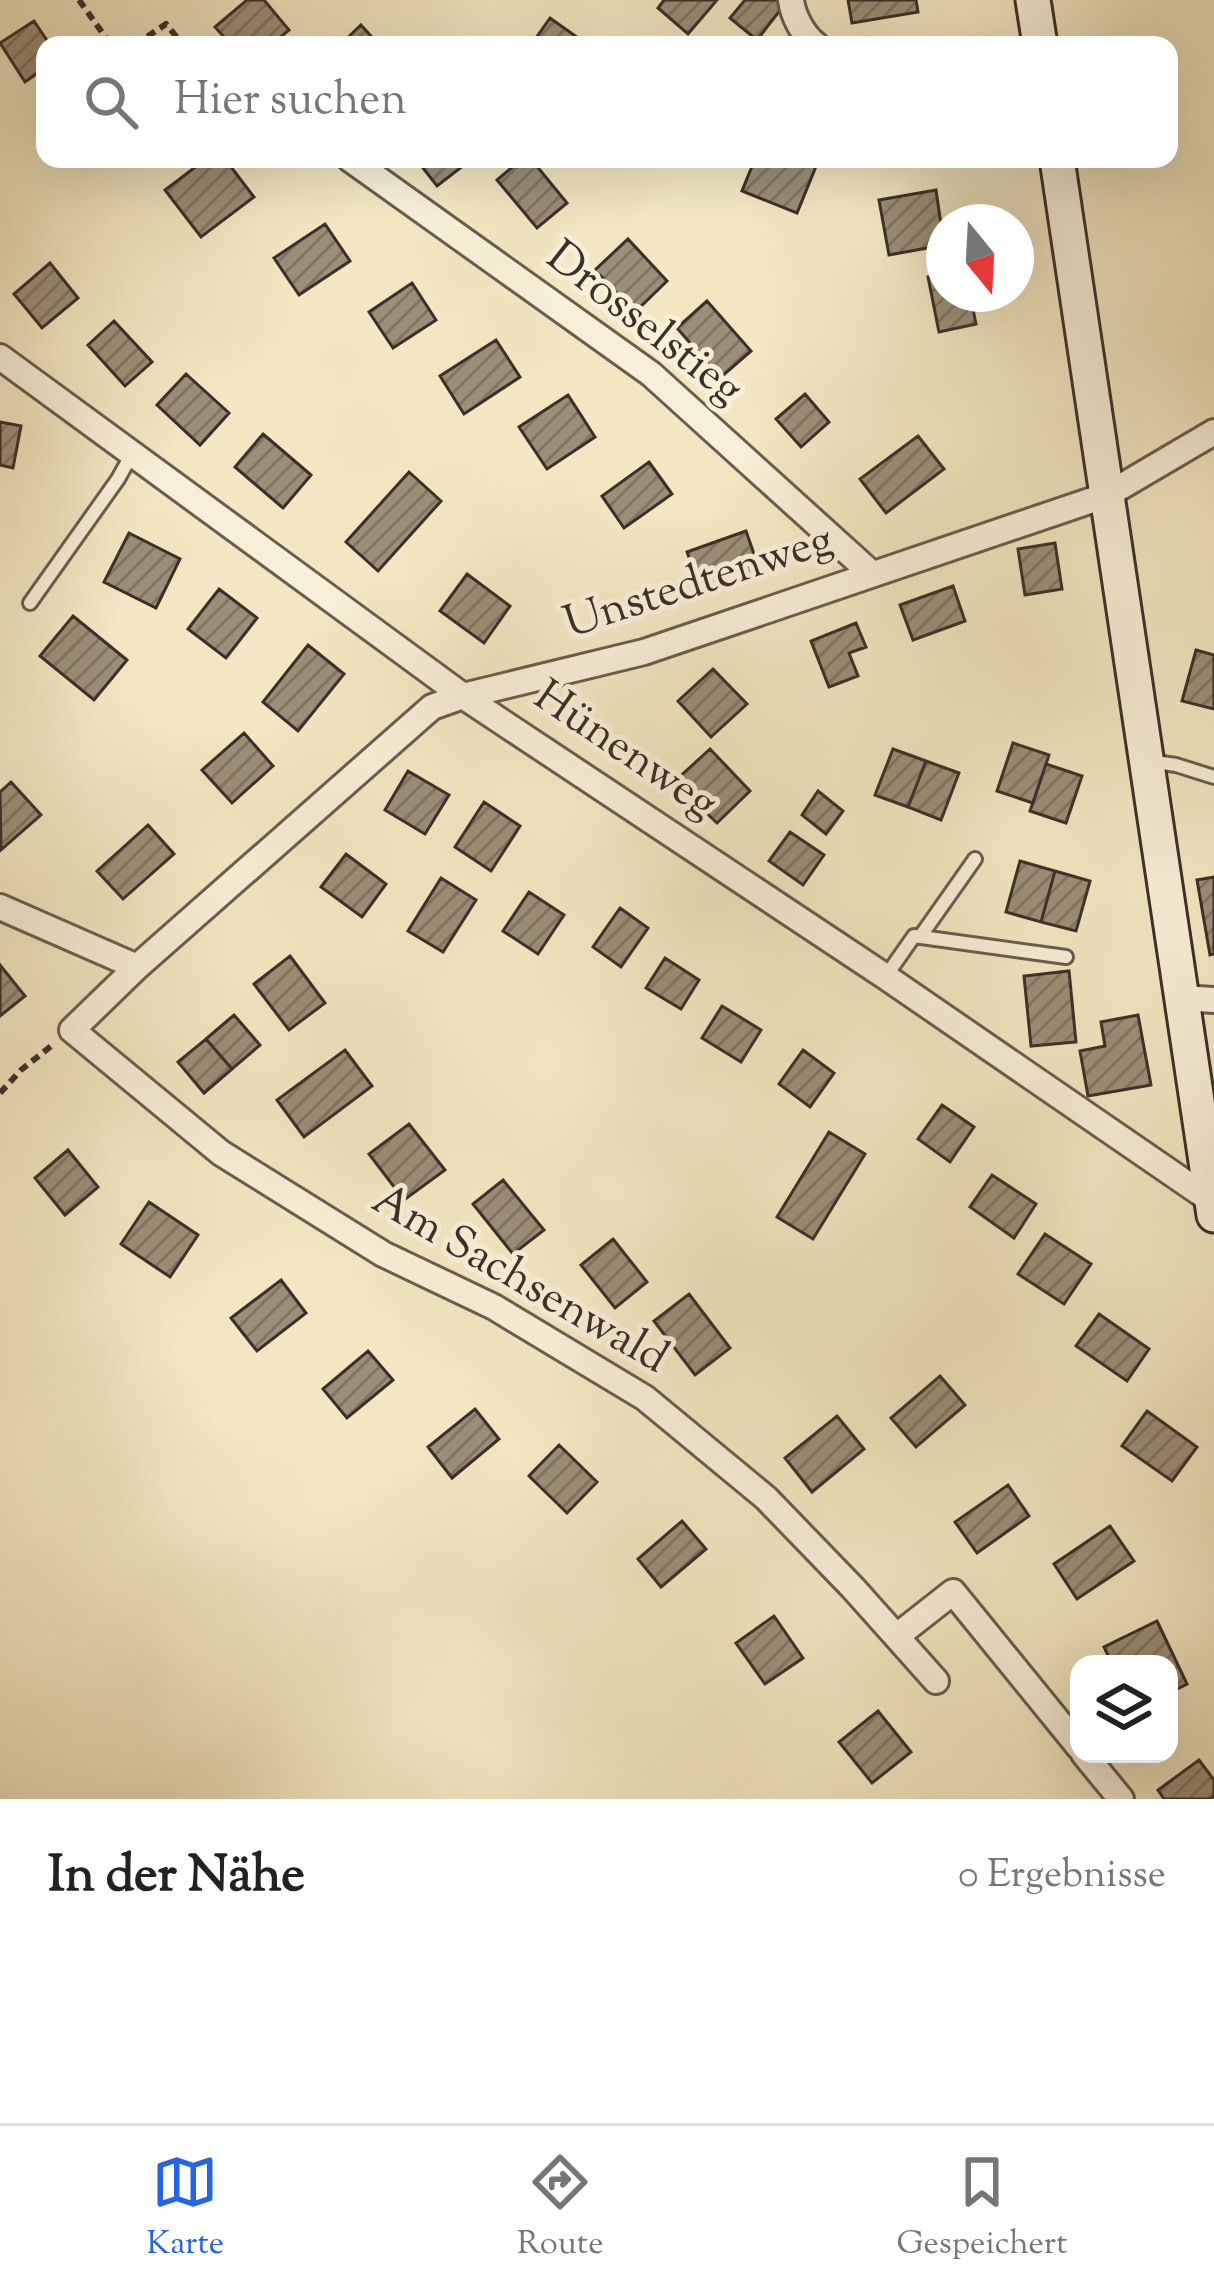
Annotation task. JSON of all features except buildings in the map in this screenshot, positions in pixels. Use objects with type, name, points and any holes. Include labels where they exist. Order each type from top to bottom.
[{"type":"main road","points":[[1033,0],[1033,36]]},
{"type":"main road","points":[[1058,168],[1146,761],[1198,999],[1213,1208]]},
{"type":"street","points":[[790,0],[806,36]]},
{"type":"street","name":"Drosselstieg","points":[[363,168],[651,374],[871,574]]},
{"type":"street","name":"Hünenweg","points":[[0,357],[463,696],[886,977],[1213,1208]]},
{"type":"street","name":"Unstedtenweg","points":[[72,1030],[432,706],[644,652],[1107,495],[1214,433]]},
{"type":"street","points":[[0,907],[137,967]]},
{"type":"street","name":"Am Sachsenwald","points":[[72,1030],[221,1153],[383,1254],[494,1306],[645,1398],[766,1498],[936,1681]]},
{"type":"street","points":[[897,1636],[953,1592],[1070,1736]]},
{"type":"street","points":[[1092,1763],[1120,1799]]},
{"type":"lane","points":[[30,603],[132,454]]},
{"type":"lane","points":[[1146,761],[1214,777]]},
{"type":"lane","points":[[920,937],[975,860]]},
{"type":"lane","points":[[886,977],[914,936],[1066,957]]},
{"type":"path","points":[[79,0],[105,36]]},
{"type":"path","points":[[148,36],[166,25],[175,36]]},
{"type":"path","points":[[0,1093],[72,1030]]}]
